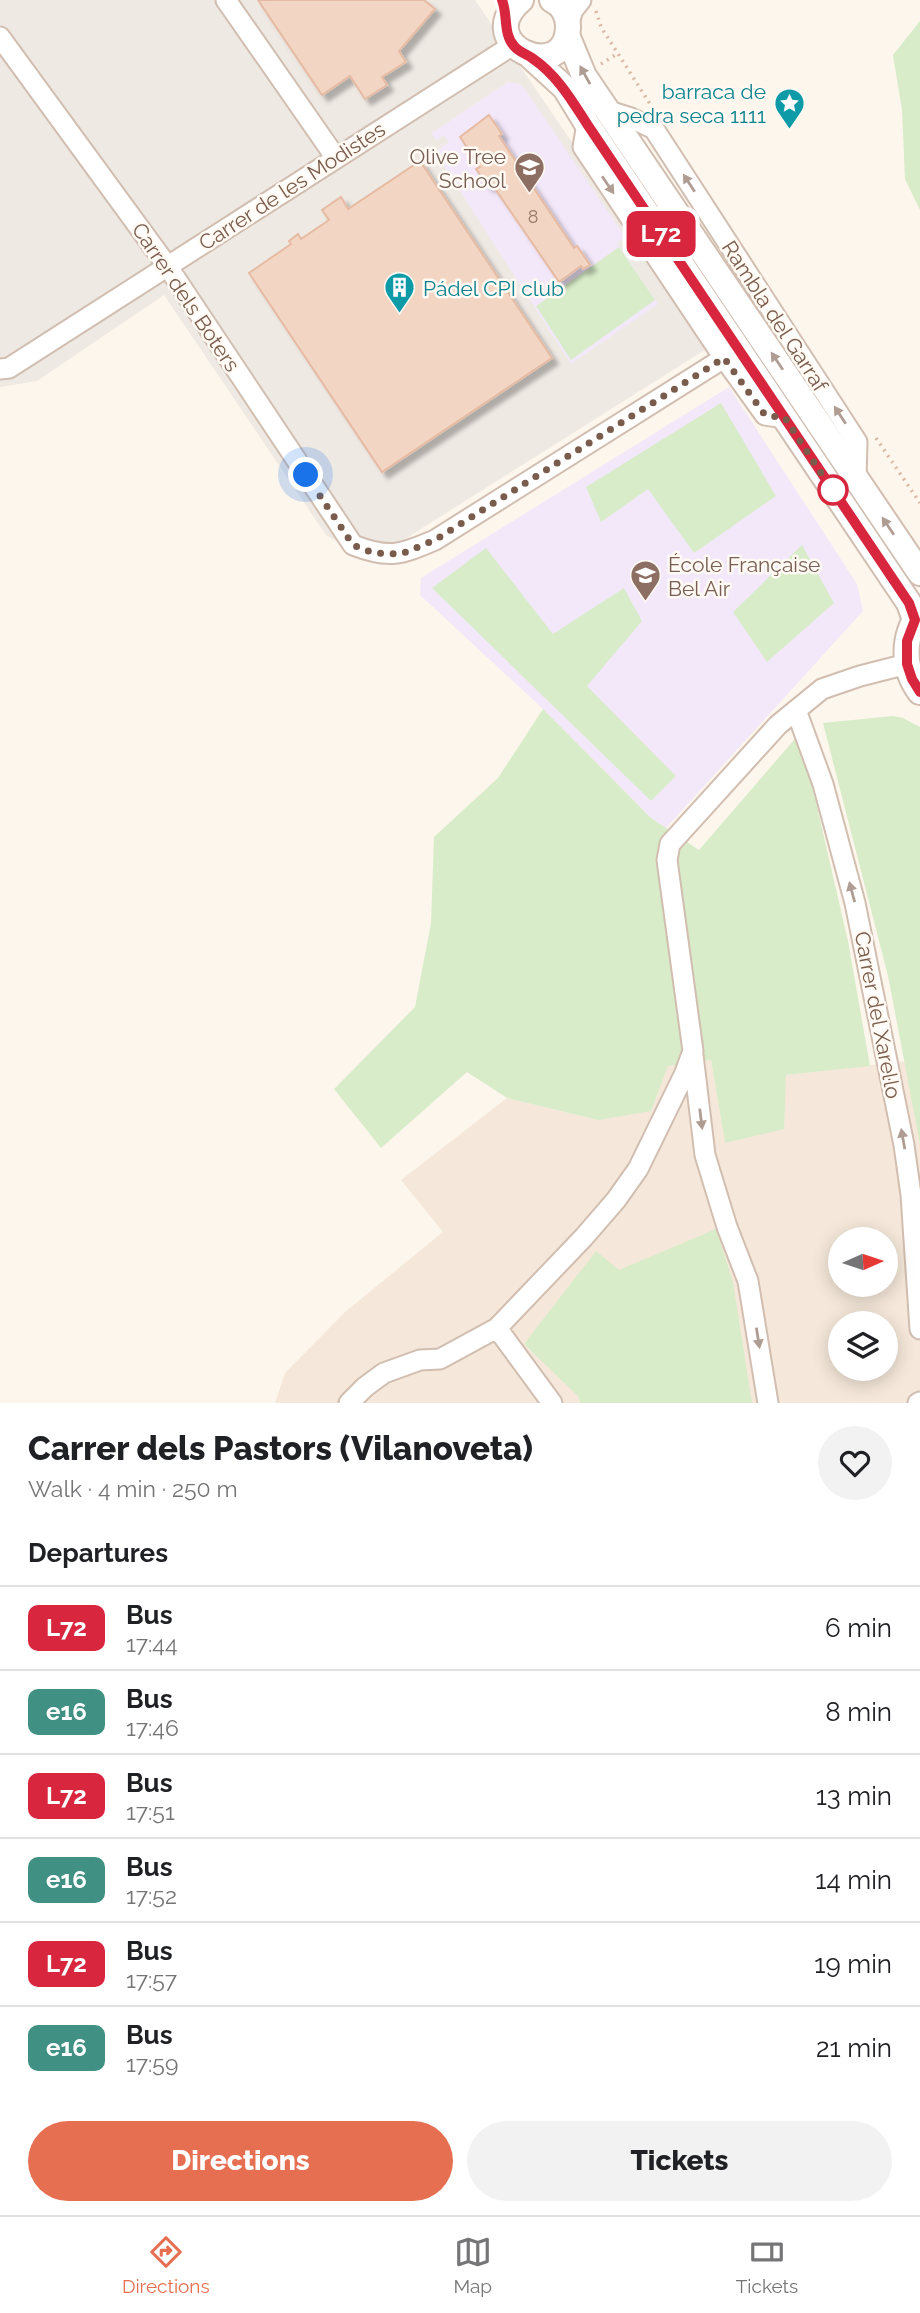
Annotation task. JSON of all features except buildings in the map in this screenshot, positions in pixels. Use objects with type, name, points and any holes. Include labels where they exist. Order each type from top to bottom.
[{"type":"street","points":[[226,0],[336,158]]},
{"type":"street","points":[[521,0],[504,11],[507,32],[522,51],[565,88],[914,612],[907,641],[907,664],[920,692]]},
{"type":"street","name":"Rambla del Garraf","points":[[552,0],[565,12],[568,30],[584,76],[920,573]]},
{"type":"street","points":[[522,51],[549,55],[562,45],[573,10],[581,0]]},
{"type":"street","name":"Carrer dels Boters","points":[[0,37],[168,267],[353,545],[373,553],[401,554],[435,540],[724,358]]},
{"type":"street","name":"Carrer de les Modistes","points":[[0,369],[9,368],[336,158],[522,51]]},
{"type":"street","points":[[587,124],[583,147],[724,358],[765,415],[785,418]]},
{"type":"street","points":[[768,1403],[748,1281],[727,1227],[705,1155],[667,860],[670,844],[756,748],[822,689],[907,664]]},
{"type":"street","name":"Carrer del Xarel·lo","points":[[796,710],[823,784],[855,903],[901,1132],[911,1195],[920,1329]]},
{"type":"street","points":[[349,1403],[384,1373],[420,1360],[440,1359],[497,1328],[584,1237],[638,1169],[684,1076],[693,1051]]},
{"type":"street","points":[[497,1328],[552,1403]]},
{"type":"shaded area","points":[[0,0],[475,0],[711,346],[370,561],[326,535],[164,295],[37,381],[0,387]]},
{"type":"shaded area","name":"Olive Tree School","points":[[508,82],[520,84],[526,91],[625,237],[617,243],[658,304],[571,364],[435,152],[449,142],[444,135],[436,141],[432,133]]},
{"type":"shaded area","name":"École Française Bel Air","points":[[729,387],[857,584],[863,611],[666,828],[651,818],[543,709],[420,595],[421,578]]},
{"type":"shaded area","points":[[711,1060],[725,1142],[786,1075],[906,1061],[920,1144],[920,1403],[275,1403],[285,1373],[345,1312],[443,1232],[401,1180],[507,1098],[598,1120],[668,1066]]},
{"type":"green space","points":[[920,21],[920,210],[905,179],[902,110],[893,55]]},
{"type":"green space","points":[[619,247],[655,300],[571,360],[536,306]]},
{"type":"green space","points":[[721,403],[776,496],[694,553],[648,489],[601,522],[586,487]]},
{"type":"green space","points":[[802,545],[834,603],[767,662],[733,612]]},
{"type":"green space","points":[[486,548],[553,634],[624,588],[642,621],[587,686],[676,776],[651,801],[432,588]]},
{"type":"green space","points":[[543,709],[651,818],[699,850],[800,733],[848,941],[870,1066],[786,1075],[784,1129],[725,1143],[711,1060],[668,1066],[651,1111],[598,1120],[507,1098],[467,1072],[381,1148],[334,1089],[415,1007],[431,923],[434,837],[498,778]]},
{"type":"green space","points":[[893,716],[920,727],[920,1144],[888,976],[823,723]]},
{"type":"green space","points":[[716,1229],[733,1282],[752,1403],[580,1403],[579,1397],[524,1344],[596,1251],[619,1270]]},
{"type":"bus line","name":"L72","points":[[502,0],[507,32],[513,45],[521,53],[531,57],[565,88],[909,603],[915,620],[907,641],[907,664],[920,692]]},
{"type":"place","name":"barraca de pedra seca 1111","points":[[789,130]]},
{"type":"place","name":"Olive Tree School","points":[[529,195]]},
{"type":"place","name":"Pádel CPI club","points":[[400,315]]},
{"type":"place","name":"École Française Bel Air","points":[[645,603]]},
{"type":"route","points":[[306,475],[353,545],[373,553],[401,554],[435,540],[724,358],[765,415],[785,418],[838,499],[833,490]]}]
